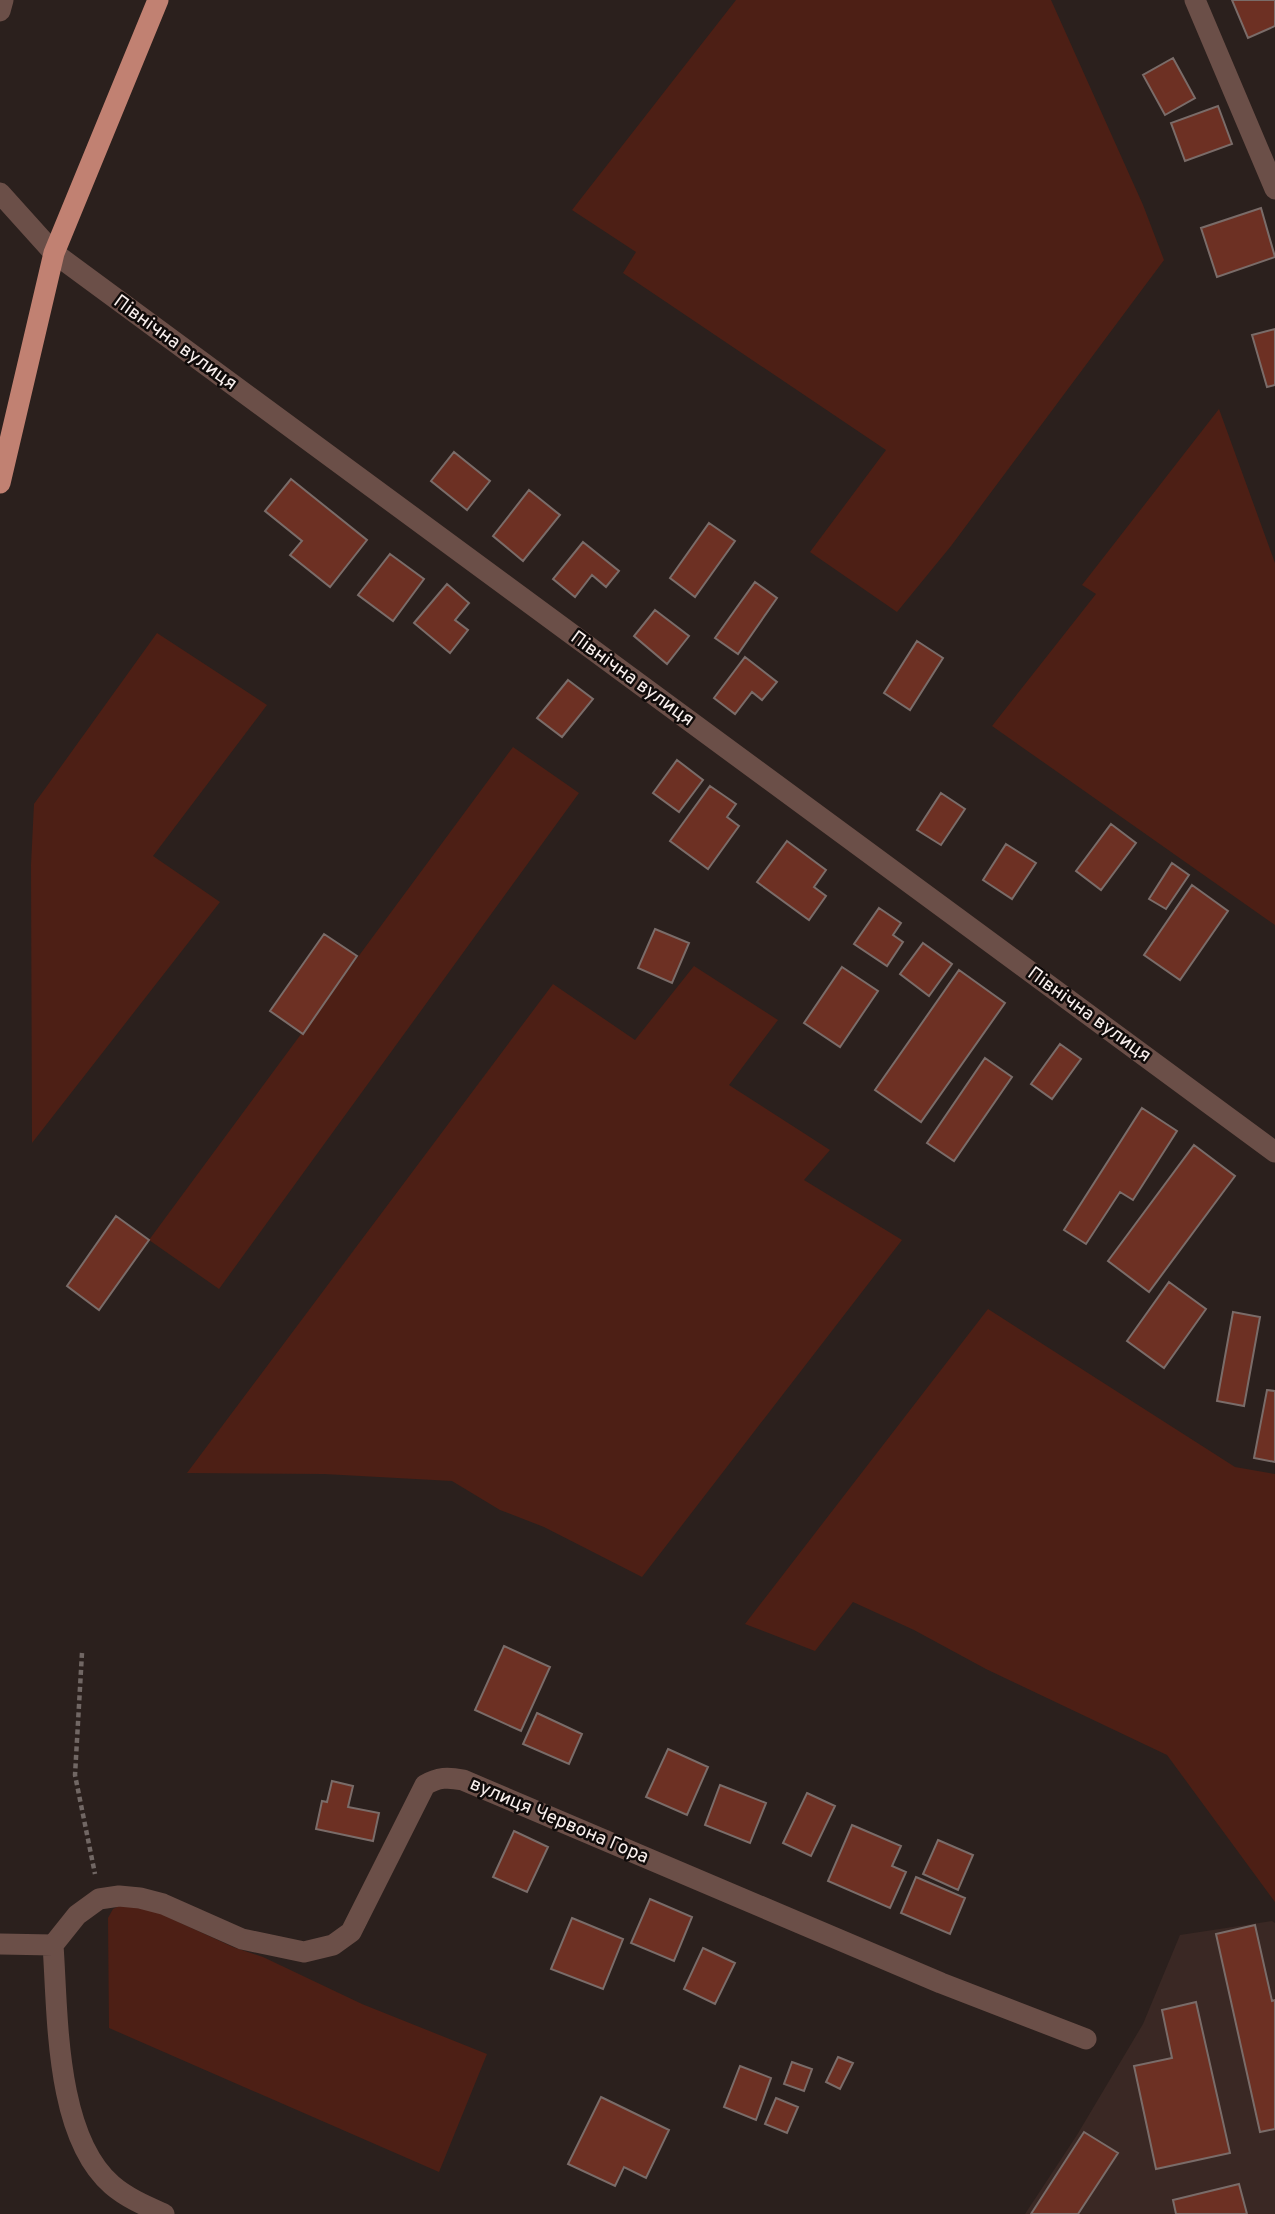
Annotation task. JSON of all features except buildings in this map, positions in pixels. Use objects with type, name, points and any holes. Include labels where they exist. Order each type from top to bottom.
[{"type":"highway","points":[[0,483],[54,253],[158,0]]},
{"type":"street","points":[[0,11],[3,0]]},
{"type":"street","points":[[1195,0],[1275,189]]},
{"type":"street","name":"Північна вулиця","points":[[0,193],[54,253],[1275,1152]]},
{"type":"street","name":"вулиця Червона Гора","points":[[99,1899],[119,1896],[163,1903],[242,1939],[304,1952],[333,1945],[351,1932],[425,1785],[436,1778],[450,1777],[463,1780],[941,1983],[1086,2039]]},
{"type":"street","points":[[99,1899],[77,1915],[53,1945],[62,2068],[72,2113],[81,2141],[92,2162],[111,2184],[131,2199],[164,2214]]},
{"type":"street","points":[[0,1944],[53,1945]]},
{"type":"path","points":[[82,1653],[75,1775],[99,1899]]},
{"type":"shaded area","points":[[736,0],[1051,0],[1143,205],[1164,260],[951,546],[897,612],[810,552],[886,450],[623,273],[636,252],[572,210]]},
{"type":"shaded area","points":[[1219,409],[1275,563],[1275,925],[992,726],[1096,594],[1082,585]]},
{"type":"shaded area","points":[[157,633],[267,705],[153,856],[220,902],[32,1143],[31,865],[34,804]]},
{"type":"shaded area","points":[[513,747],[579,793],[219,1289],[149,1240]]},
{"type":"shaded area","points":[[694,966],[778,1020],[729,1085],[830,1150],[804,1180],[902,1240],[642,1577],[544,1527],[500,1510],[452,1481],[324,1474],[187,1473],[553,984],[635,1040]]},
{"type":"shaded area","points":[[988,1309],[1235,1467],[1275,1474],[1275,1902],[1167,1755],[853,1602],[815,1651],[745,1624]]},
{"type":"shaded area","points":[[121,1905],[140,1907],[161,1914],[233,1947],[263,1957],[362,2004],[487,2054],[439,2172],[109,2028],[108,1918],[113,1909]]},
{"type":"shaded area","points":[[1272,1921],[1275,1923],[1275,2214],[1025,2214],[1077,2135],[1143,2024],[1180,1935]]}]
